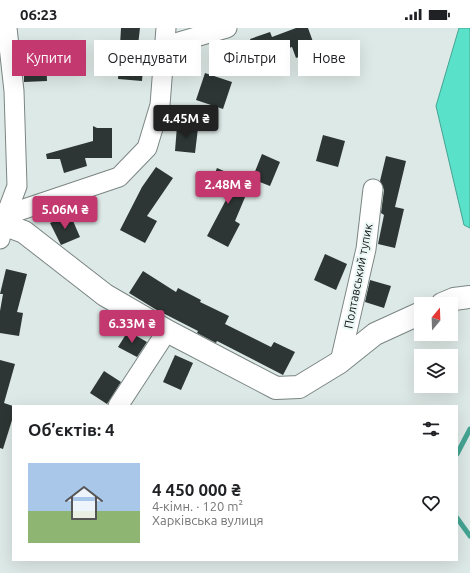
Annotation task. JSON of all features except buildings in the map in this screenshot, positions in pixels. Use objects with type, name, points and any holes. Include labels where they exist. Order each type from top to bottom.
[{"type":"street","points":[[1,228],[17,186],[14,91],[7,28]]},
{"type":"street","points":[[1,228],[18,211],[119,177],[147,148],[160,105],[166,37],[227,28]]},
{"type":"street","name":"Полтавський тупик","points":[[340,362],[366,249],[373,189]]},
{"type":"street","points":[[1,228],[24,232],[105,295],[167,331],[276,388],[299,387],[340,362],[375,334],[414,316]]},
{"type":"street","points":[[458,298],[470,297]]},
{"type":"street","points":[[119,405],[167,331]]},
{"type":"shaded area","points":[[459,28],[470,28],[470,228],[464,225],[436,106]]},
{"type":"waterway","points":[[458,452],[470,429]]},
{"type":"waterway","points":[[458,519],[470,536]]}]
